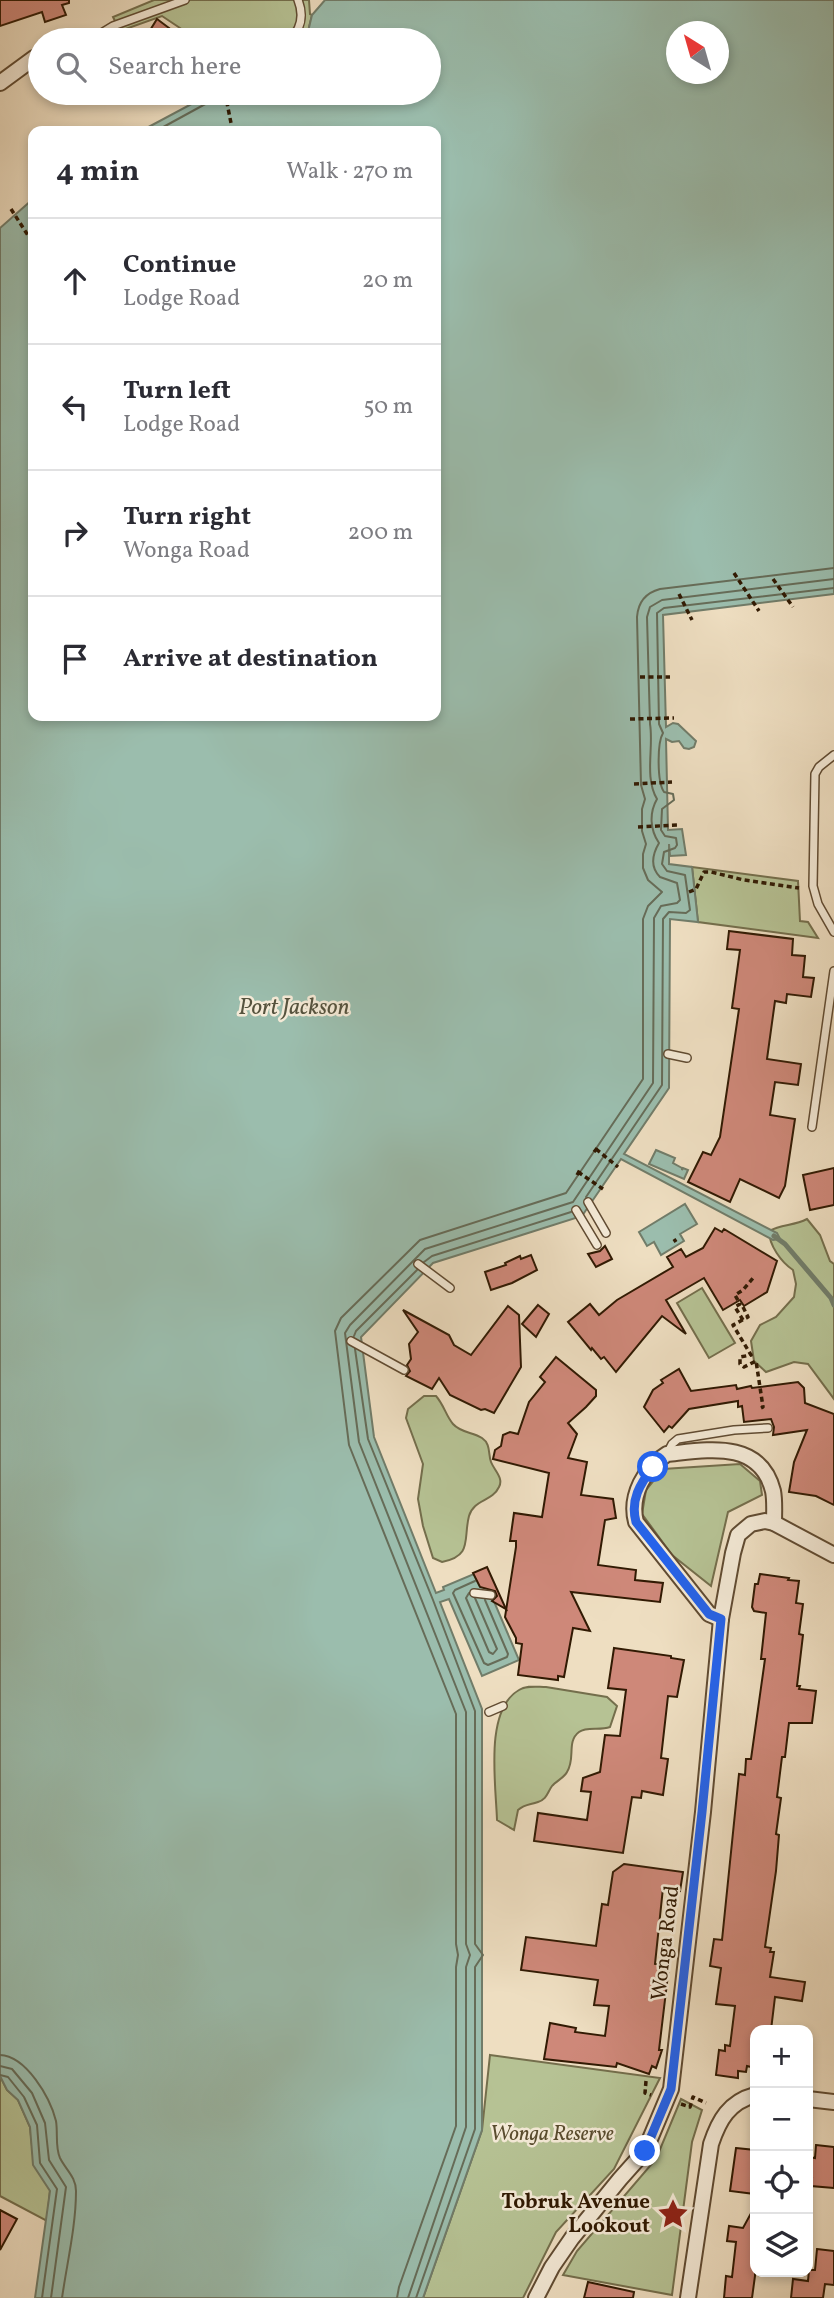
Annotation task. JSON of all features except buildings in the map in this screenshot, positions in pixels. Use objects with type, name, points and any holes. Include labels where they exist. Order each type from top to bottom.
[{"type":"street","points":[[0,83],[28,62]]},
{"type":"street","points":[[721,1619],[709,1614],[636,1522],[633,1511],[640,1484],[660,1458],[667,1454],[718,1450],[746,1455],[755,1461],[773,1491],[774,1524],[834,1555]]},
{"type":"street","name":"Wonga Road","points":[[536,2298],[552,2267],[572,2238],[645,2151],[671,2089],[721,1619],[733,1553],[738,1535],[751,1524],[765,1521],[774,1524]]},
{"type":"street","points":[[688,2298],[709,2156],[716,2128],[723,2114],[738,2102],[750,2097]]},
{"type":"street","points":[[813,2100],[834,2102]]},
{"type":"lane","points":[[110,28],[185,0]]},
{"type":"lane","points":[[298,0],[301,8],[299,28]]},
{"type":"lane","points":[[834,755],[819,767],[815,774],[813,886],[817,904],[834,932]]},
{"type":"lane","points":[[812,1127],[834,971]]},
{"type":"lane","points":[[668,1055],[687,1058]]},
{"type":"lane","points":[[587,1202],[606,1233]]},
{"type":"lane","points":[[576,1210],[597,1245]]},
{"type":"lane","points":[[418,1264],[450,1288]]},
{"type":"lane","points":[[351,1342],[404,1370]]},
{"type":"lane","points":[[667,1454],[678,1439],[734,1430],[768,1428]]},
{"type":"lane","points":[[474,1592],[491,1595]]},
{"type":"lane","points":[[489,1712],[503,1706]]},
{"type":"path","points":[[227,105],[230,123]]},
{"type":"path","points":[[11,209],[28,235]]},
{"type":"path","points":[[734,573],[759,611]]},
{"type":"path","points":[[773,579],[793,607]]},
{"type":"path","points":[[679,594],[692,620]]},
{"type":"path","points":[[640,677],[670,677]]},
{"type":"path","points":[[630,719],[674,718]]},
{"type":"path","points":[[634,785],[672,782]]},
{"type":"path","points":[[638,827],[677,825]]},
{"type":"path","points":[[689,892],[696,889],[704,873],[711,872],[799,888]]},
{"type":"path","points":[[597,1149],[618,1167]]},
{"type":"path","points":[[579,1172],[603,1189]]},
{"type":"path","points":[[743,1320],[735,1307],[740,1304],[735,1295],[754,1277]]},
{"type":"path","points":[[743,1307],[748,1317],[733,1325],[751,1355],[740,1357],[740,1364],[744,1367],[756,1361],[761,1408]]},
{"type":"path","points":[[677,2102],[690,2107],[694,2097],[705,2103]]},
{"type":"green space","points":[[154,0],[309,0],[312,15],[309,28],[180,28],[162,16],[128,28],[118,28],[113,17]]},
{"type":"green space","points":[[692,867],[798,881],[800,921],[808,922],[818,938],[698,922]]},
{"type":"green space","points":[[807,1219],[820,1235],[830,1261],[834,1264],[834,1399],[808,1364],[794,1362],[766,1372],[754,1361],[751,1341],[760,1325],[776,1317],[794,1297],[796,1284],[793,1270],[776,1253],[769,1231]]},
{"type":"green space","points":[[702,1288],[735,1343],[709,1358],[677,1303]]},
{"type":"green space","points":[[424,1396],[436,1396],[456,1427],[485,1440],[491,1462],[500,1480],[496,1492],[471,1510],[463,1551],[458,1556],[442,1562],[433,1558],[423,1526],[418,1499],[423,1464],[406,1418],[408,1409]]},
{"type":"green space","points":[[740,1464],[760,1481],[762,1495],[728,1512],[711,1586],[672,1555],[642,1514],[646,1490],[663,1469]]},
{"type":"green space","points":[[546,1687],[607,1697],[617,1706],[610,1727],[586,1729],[575,1736],[570,1767],[566,1774],[552,1786],[543,1799],[518,1810],[514,1830],[497,1820],[494,1769],[496,1731],[508,1700],[519,1690]]},
{"type":"green space","name":"Wonga Reserve","points":[[490,2055],[660,2078],[614,2169],[556,2232],[523,2298],[423,2298],[482,2130]]},
{"type":"green space","points":[[0,2076],[7,2090],[18,2100],[30,2127],[34,2165],[50,2190],[47,2221],[0,2196]]},
{"type":"green space","points":[[681,2099],[702,2110],[692,2142],[672,2295],[563,2275],[577,2251],[656,2159]]},
{"type":"water","name":"Port Jackson","points":[[325,0],[834,0],[834,594],[663,615],[666,727],[673,723],[678,724],[696,741],[694,747],[689,749],[684,748],[679,741],[666,739],[668,830],[682,829],[686,855],[670,856],[669,844],[669,864],[692,867],[698,922],[670,919],[669,1088],[624,1154],[777,1233],[780,1239],[773,1240],[621,1159],[582,1216],[433,1263],[361,1337],[374,1437],[436,1593],[444,1590],[443,1587],[481,1571],[519,1660],[482,1676],[449,1599],[440,1602],[482,1709],[482,2130],[423,2298],[35,2298],[50,2191],[33,2165],[30,2127],[18,2100],[7,2090],[0,2076],[0,228],[28,203],[28,721],[441,721],[441,126],[150,126],[190,105],[441,105],[441,28],[309,28],[312,15]]},
{"type":"water","points":[[656,1150],[675,1158],[673,1163],[682,1170],[688,1170],[684,1179],[649,1164]]},
{"type":"water","points":[[685,1204],[697,1224],[680,1234],[684,1241],[661,1255],[654,1242],[647,1246],[639,1232]]},
{"type":"waterway","points":[[774,1236],[785,1244],[834,1305]]},
{"type":"place","name":"Tobruk Avenue Lookout","points":[[673,2214]]},
{"type":"route","points":[[645,2151],[671,2089],[721,1619],[709,1614],[636,1522],[633,1511],[635,1497],[640,1484],[653,1467]]}]
